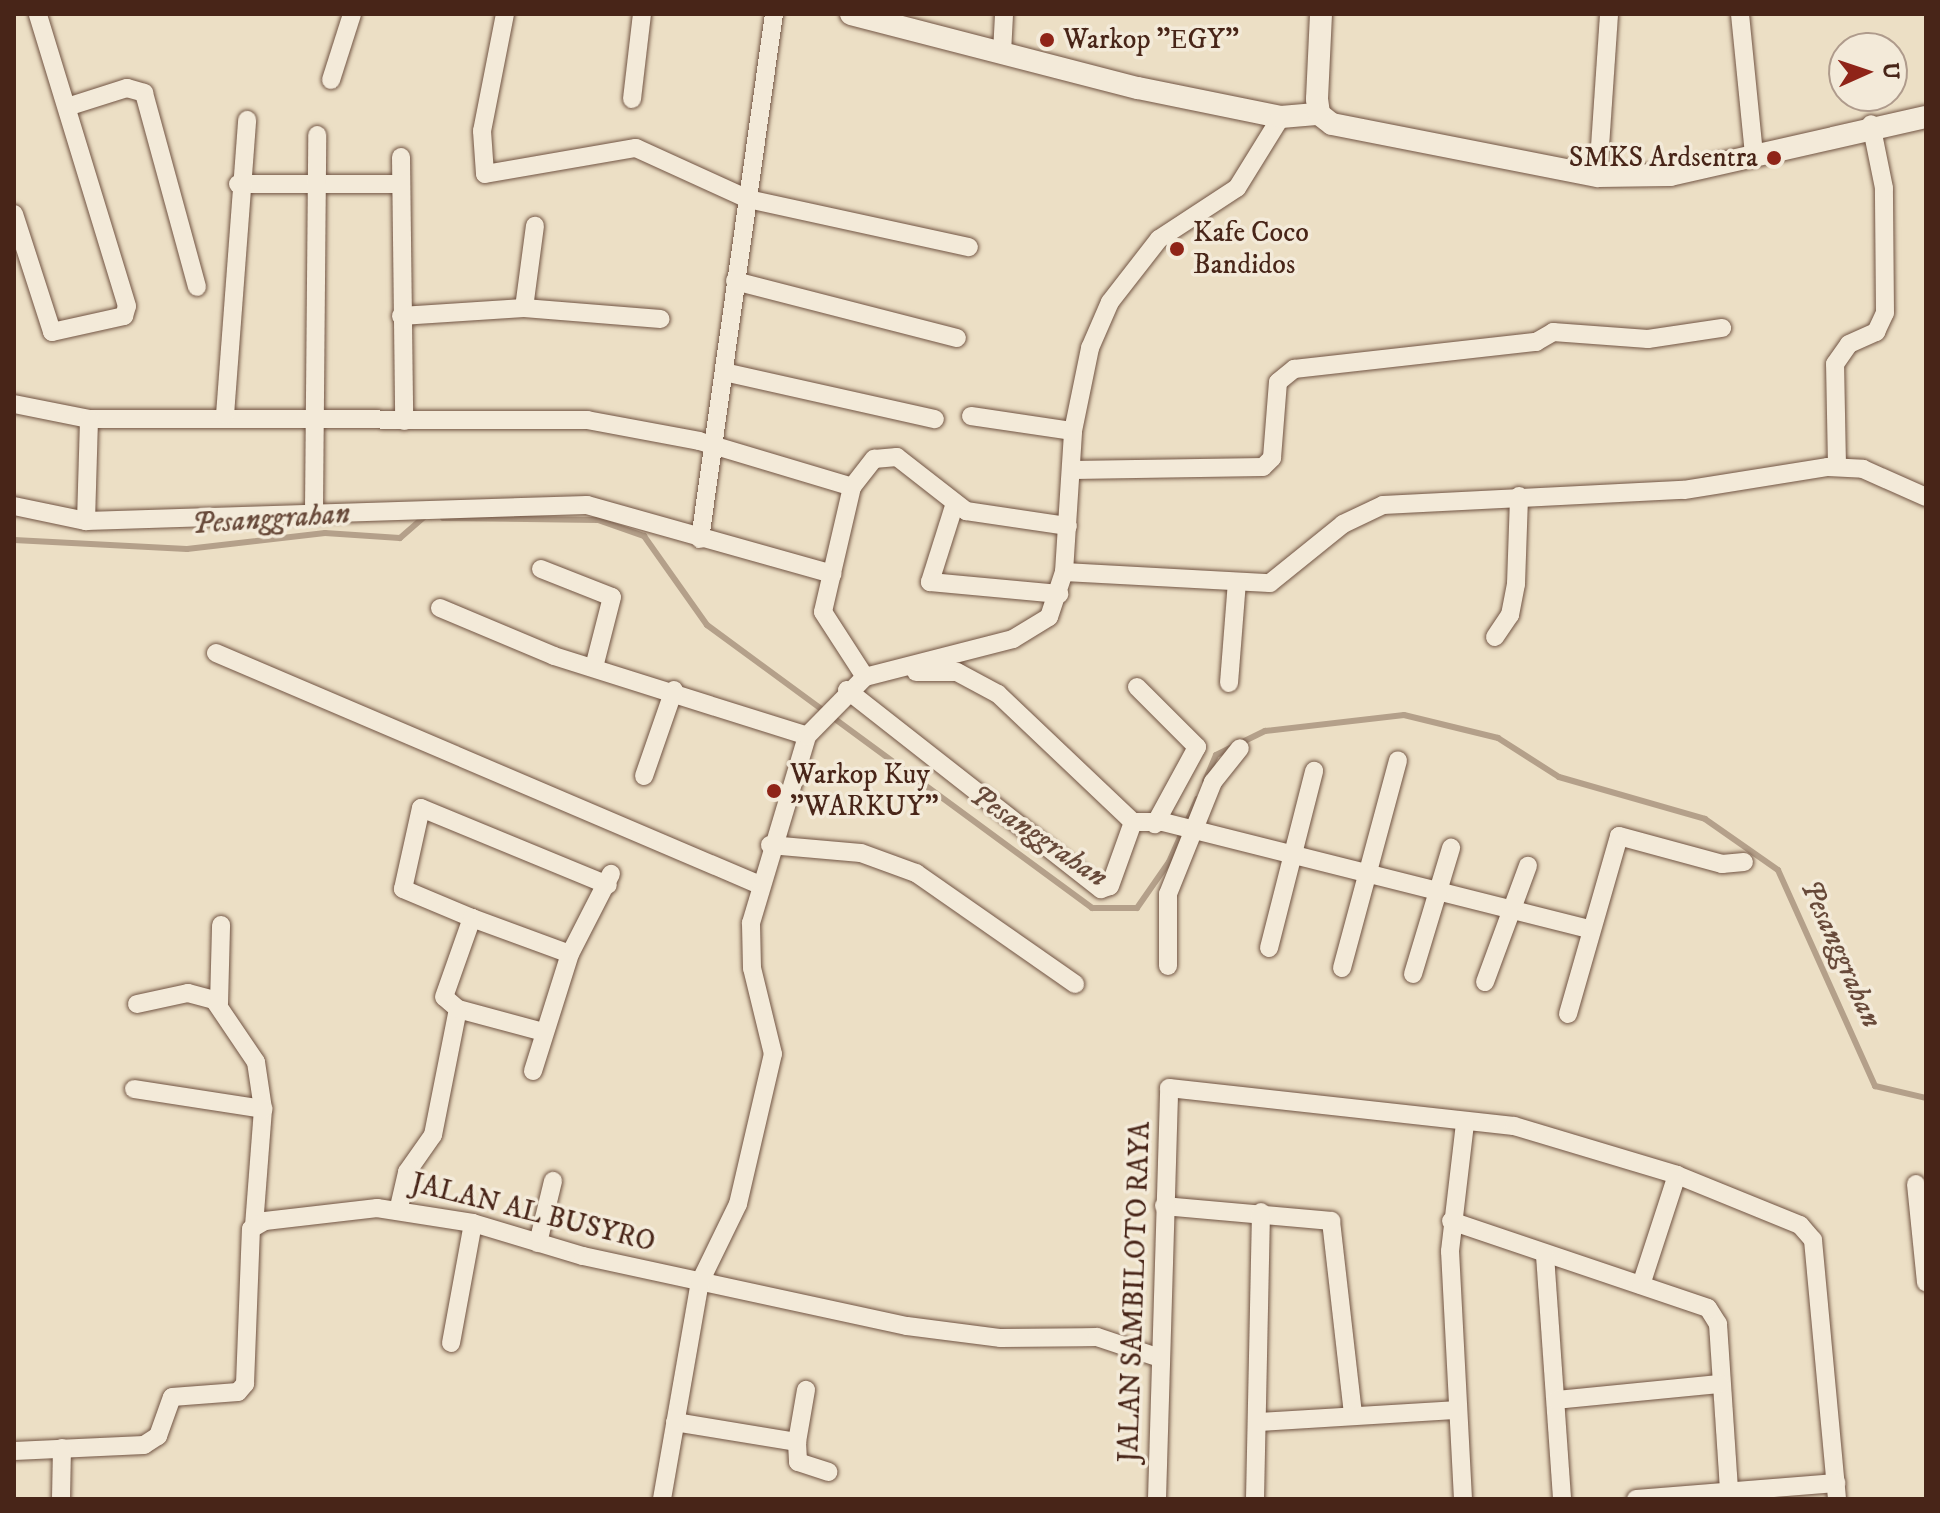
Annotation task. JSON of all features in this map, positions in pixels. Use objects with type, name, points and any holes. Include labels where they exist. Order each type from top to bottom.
[{"type":"street","points":[[14,214],[33,281],[56,335],[127,312],[38,14]]},
{"type":"street","points":[[331,80],[352,14]]},
{"type":"street","points":[[505,14],[482,138],[483,172],[636,148],[748,196],[969,247]]},
{"type":"street","points":[[632,99],[642,14]]},
{"type":"street","points":[[700,539],[774,14]]},
{"type":"street","points":[[851,14],[1002,53],[1281,117],[1319,114],[1332,124],[1598,176],[1670,175],[1871,124],[1926,117]]},
{"type":"street","points":[[1002,53],[1004,14]]},
{"type":"street","points":[[1319,114],[1321,14]]},
{"type":"street","points":[[1598,176],[1609,14]]},
{"type":"street","points":[[1740,14],[1754,154]]},
{"type":"street","points":[[67,107],[127,88],[144,93],[197,287]]},
{"type":"street","points":[[662,1499],[700,1282],[738,1204],[773,1054],[752,968],[760,885],[770,845],[812,730],[865,677],[1038,629],[1059,594],[1064,572],[1073,470],[1073,431],[1090,348],[1110,302],[1159,239],[1237,188],[1281,117]]},
{"type":"street","points":[[225,415],[238,184],[247,120]]},
{"type":"street","points":[[1837,466],[1835,364],[1849,344],[1876,332],[1885,313],[1884,188],[1871,124]]},
{"type":"street","points":[[314,511],[314,184],[317,135]]},
{"type":"street","points":[[401,157],[404,421]]},
{"type":"street","points":[[238,184],[401,184]]},
{"type":"street","points":[[524,308],[535,226]]},
{"type":"street","points":[[14,286],[33,281]]},
{"type":"street","points":[[735,281],[957,338]]},
{"type":"street","points":[[401,316],[524,308],[661,319]]},
{"type":"street","points":[[1073,470],[1263,467],[1272,458],[1278,382],[1294,369],[1536,342],[1553,332],[1648,339],[1722,328]]},
{"type":"street","points":[[724,372],[935,419]]},
{"type":"street","points":[[14,404],[89,419],[225,415],[316,423],[587,420],[714,447],[852,487]]},
{"type":"street","points":[[971,416],[1073,431]]},
{"type":"street","points":[[86,521],[89,419]]},
{"type":"street","points":[[865,677],[823,612],[852,487],[874,459],[897,457],[955,503],[1068,526]]},
{"type":"street","points":[[1064,572],[1270,583],[1343,524],[1383,505],[1684,490],[1837,466],[1863,469],[1926,497]]},
{"type":"street","points":[[1495,637],[1510,615],[1516,584],[1519,496]]},
{"type":"street","points":[[955,503],[930,582],[1059,594]]},
{"type":"street","points":[[14,506],[86,521],[314,511],[587,505],[832,574]]},
{"type":"street","points":[[541,569],[612,597],[594,667]]},
{"type":"street","points":[[1229,683],[1237,582]]},
{"type":"street","points":[[440,608],[594,667],[812,730]]},
{"type":"street","points":[[216,653],[760,885]]},
{"type":"street","points":[[846,697],[914,673],[975,679],[1133,822],[1159,823],[1191,830],[1589,929]]},
{"type":"street","points":[[1137,687],[1197,747],[1159,823]]},
{"type":"street","points":[[644,776],[674,690]]},
{"type":"street","points":[[846,697],[1101,889],[1110,886],[1133,822]]},
{"type":"street","points":[[1168,966],[1168,894],[1191,830],[1213,782],[1240,748]]},
{"type":"street","points":[[1342,968],[1398,760]]},
{"type":"street","points":[[1269,948],[1314,771]]},
{"type":"street","points":[[533,1071],[570,954],[610,879],[421,808],[403,889],[570,954]]},
{"type":"street","points":[[1568,1014],[1589,929],[1619,836],[1722,864],[1744,862]]},
{"type":"street","points":[[770,845],[861,853],[916,873],[1075,984]]},
{"type":"street","points":[[1413,974],[1451,848]]},
{"type":"street","points":[[1485,982],[1514,911],[1528,866]]},
{"type":"street","points":[[472,918],[444,997],[458,1009],[543,1032]]},
{"type":"street","points":[[14,1451],[150,1444],[172,1397],[243,1388],[263,1109],[256,1062],[219,1004],[221,925]]},
{"type":"street","points":[[137,1004],[188,993],[219,1004]]},
{"type":"street","points":[[399,1207],[407,1172],[433,1135],[458,1009]]},
{"type":"street","name":"JALAN SAMBILOTO RAYA","points":[[1157,1499],[1169,1088],[1465,1123]]},
{"type":"street","points":[[134,1089],[263,1109]]},
{"type":"street","points":[[1463,1499],[1451,1221],[1465,1123],[1514,1126],[1677,1175],[1808,1230],[1836,1491],[1729,1489],[1636,1499]]},
{"type":"street","points":[[1641,1285],[1677,1175]]},
{"type":"street","points":[[538,1243],[553,1181]]},
{"type":"street","points":[[1916,1184],[1926,1282]]},
{"type":"street","points":[[1164,1206],[1261,1212],[1331,1221],[1353,1415]]},
{"type":"street","name":"JALAN AL BUSYRO","points":[[254,1226],[399,1207],[700,1282],[923,1328],[1001,1338],[1097,1337],[1160,1358]]},
{"type":"street","points":[[1255,1499],[1260,1422],[1261,1212]]},
{"type":"street","points":[[1451,1221],[1641,1285],[1715,1314],[1729,1489]]},
{"type":"street","points":[[451,1343],[473,1223]]},
{"type":"street","points":[[1545,1255],[1562,1499]]},
{"type":"street","points":[[1556,1400],[1720,1384]]},
{"type":"street","points":[[806,1390],[797,1442],[798,1462],[828,1472]]},
{"type":"street","points":[[1260,1422],[1458,1410]]},
{"type":"street","points":[[675,1422],[797,1442]]},
{"type":"street","points":[[61,1499],[62,1448]]},
{"type":"waterway","name":"Pesanggrahan","points":[[14,540],[187,549],[325,533],[400,538],[425,516]]},
{"type":"waterway","name":"Pesanggrahan","points":[[443,518],[598,520],[644,536],[707,625],[1092,908],[1137,908],[1169,862],[1197,799]]},
{"type":"waterway","name":"Pesanggrahan","points":[[1205,781],[1216,755],[1265,731],[1404,715],[1498,738],[1559,777],[1705,819],[1778,870],[1875,1086],[1926,1098]]},
{"type":"place","name":"Warkop \"ЕGY\"","points":[[1047,40]]},
{"type":"place","name":"SMKS Ardsentra","points":[[1774,158]]},
{"type":"place","name":"Kafe Coco Bandidos","points":[[1177,249]]},
{"type":"place","name":"Warkop Kuy \"WARKUY\"","points":[[774,791]]}]
